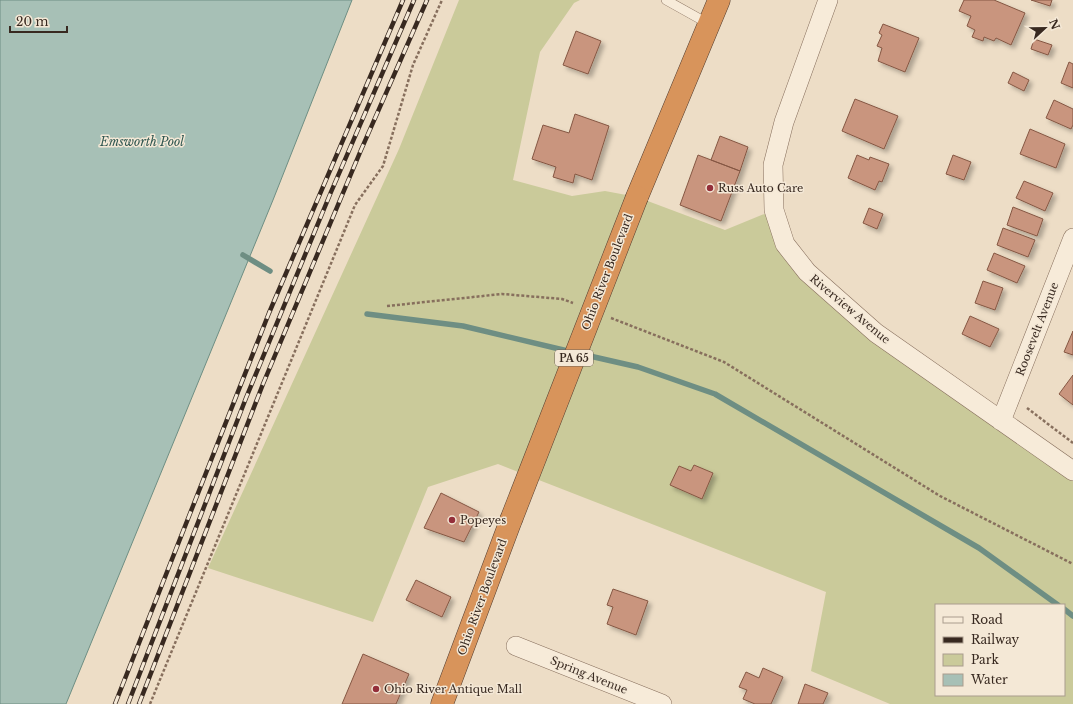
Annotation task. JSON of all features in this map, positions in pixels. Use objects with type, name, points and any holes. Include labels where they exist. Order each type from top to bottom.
[{"type":"highway","name":"Ohio River Boulevard","points":[[442,704],[511,520],[637,196],[719,0]]},
{"type":"street","name":"Riverview Avenue","points":[[828,0],[784,122],[772,165],[774,210],[785,244],[807,272],[876,333],[1073,471]]},
{"type":"street","name":"Roosevelt Avenue","points":[[1001,421],[1073,238]]},
{"type":"street","name":"Spring Avenue","points":[[516,646],[662,704]]},
{"type":"lane","points":[[666,0],[709,24]]},
{"type":"path","points":[[150,704],[355,205],[383,166],[413,65],[442,0]]},
{"type":"path","points":[[387,306],[502,294],[562,299],[576,305]]},
{"type":"path","points":[[606,316],[724,362],[940,496],[1073,564]]},
{"type":"path","points":[[1011,396],[1073,443]]},
{"type":"green space","points":[[459,0],[580,0],[574,3],[540,52],[513,180],[572,196],[605,191],[637,197],[725,230],[774,210],[807,272],[1073,471],[1073,704],[890,704],[811,671],[826,592],[498,464],[428,487],[373,622],[208,568],[399,149]]},
{"type":"water","name":"Emsworth Pool","points":[[0,0],[352,0],[273,200],[66,704],[0,704]]},
{"type":"building","points":[[964,0],[994,0],[1025,13],[1011,45],[996,38],[994,41],[984,37],[983,41],[972,37],[975,30],[967,26],[971,16],[959,11]]},
{"type":"building","points":[[1031,0],[1052,0],[1050,6]]},
{"type":"building","points":[[883,24],[919,38],[905,72],[878,61],[882,48],[877,46],[882,35],[879,33]]},
{"type":"building","points":[[576,31],[601,41],[588,74],[563,65]]},
{"type":"building","points":[[1034,39],[1052,45],[1048,55],[1031,49]]},
{"type":"building","points":[[1069,62],[1073,64],[1073,88],[1061,83]]},
{"type":"building","points":[[1013,72],[1029,80],[1024,91],[1008,83]]},
{"type":"building","points":[[855,99],[898,116],[884,149],[842,131]]},
{"type":"building","points":[[1054,100],[1073,109],[1073,125],[1071,129],[1046,118]]},
{"type":"building","points":[[575,114],[609,126],[592,180],[575,174],[573,183],[553,177],[556,167],[532,159],[543,125],[569,133]]},
{"type":"building","points":[[1030,129],[1065,144],[1056,168],[1020,154]]},
{"type":"building","points":[[720,136],[748,147],[740,171],[711,160]]},
{"type":"building","name":"Russ Auto Care","points":[[698,155],[740,171],[721,221],[680,205]]},
{"type":"building","points":[[857,155],[869,160],[870,157],[889,164],[882,182],[879,181],[875,190],[848,178]]},
{"type":"building","points":[[953,155],[971,162],[964,180],[946,174]]},
{"type":"building","points":[[1024,181],[1053,193],[1045,211],[1016,198]]},
{"type":"building","points":[[1013,207],[1043,219],[1037,236],[1007,225]]},
{"type":"building","points":[[869,208],[883,214],[877,229],[863,223]]},
{"type":"building","points":[[1003,228],[1035,240],[1028,257],[997,245]]},
{"type":"building","points":[[994,253],[1025,266],[1017,283],[987,270]]},
{"type":"building","points":[[983,281],[1003,288],[995,310],[975,303]]},
{"type":"building","points":[[970,316],[999,329],[990,347],[962,334]]},
{"type":"building","points":[[1073,331],[1073,355],[1064,352]]},
{"type":"building","points":[[1073,375],[1073,405],[1059,394]]},
{"type":"building","points":[[694,465],[713,473],[702,499],[670,485],[679,466],[691,471]]},
{"type":"building","name":"Popeyes","points":[[441,493],[479,512],[464,542],[424,528]]},
{"type":"building","points":[[416,580],[451,597],[442,617],[406,600]]},
{"type":"building","points":[[613,589],[648,601],[636,635],[607,624],[613,607],[607,605]]},
{"type":"building","name":"Ohio River Antique Mall","points":[[363,654],[409,674],[396,704],[342,704]]},
{"type":"building","points":[[763,668],[783,677],[771,704],[755,704],[743,699],[747,690],[739,687],[746,672],[759,678]]},
{"type":"building","points":[[805,684],[828,693],[823,704],[798,704]]},
{"type":"waterway","points":[[243,255],[270,271]]},
{"type":"waterway","points":[[367,314],[463,326],[572,352]]},
{"type":"waterway","points":[[581,354],[638,367],[715,394],[979,548],[1057,604]]},
{"type":"waterway","points":[[1065,610],[1073,616]]},
{"type":"railway","points":[[115,704],[269,313],[403,0]]},
{"type":"railway","points":[[128,704],[246,398],[331,192],[414,0]]},
{"type":"railway","points":[[139,704],[263,384],[361,150],[427,0]]},
{"type":"place","name":"Russ Auto Care","points":[[710,188]]},
{"type":"place","name":"Popeyes","points":[[452,520]]},
{"type":"place","name":"Ohio River Antique Mall","points":[[376,689]]}]
